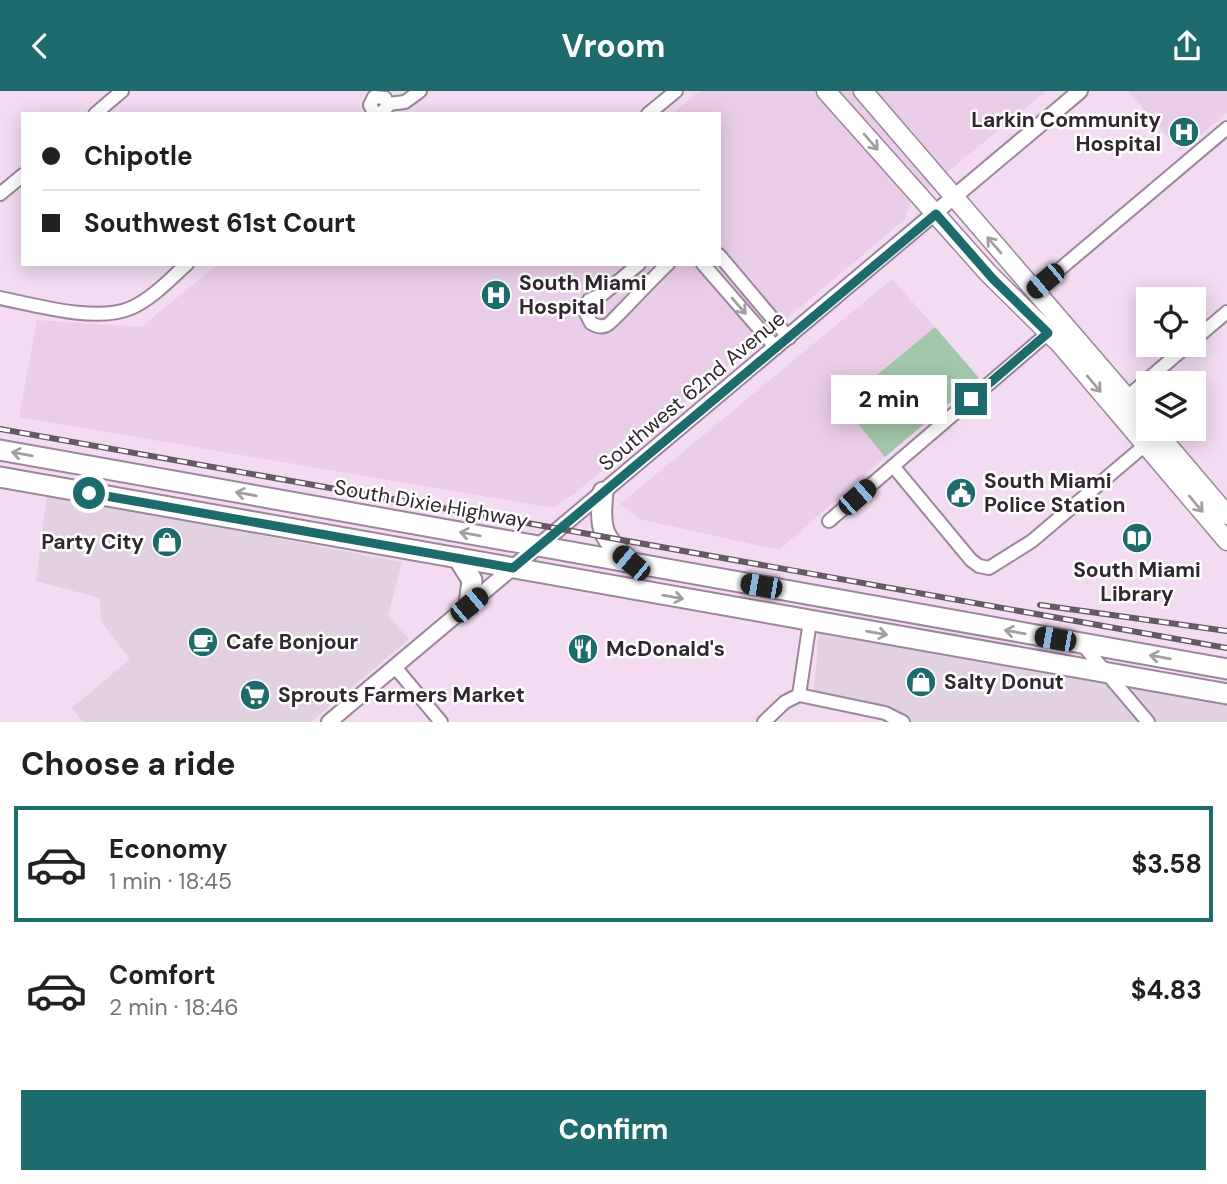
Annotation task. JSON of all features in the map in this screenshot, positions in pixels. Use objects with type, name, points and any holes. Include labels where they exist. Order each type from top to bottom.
[{"type":"highway","name":"South Dixie Highway","points":[[0,450],[1227,669]]},
{"type":"highway","points":[[0,477],[1227,694]]},
{"type":"highway","points":[[603,492],[600,520],[606,539],[631,563]]},
{"type":"highway","points":[[458,558],[472,580],[469,605]]},
{"type":"highway","points":[[787,590],[806,610],[810,621]]},
{"type":"highway","points":[[810,621],[832,608],[852,602]]},
{"type":"main road","points":[[826,91],[993,279],[1055,327],[1127,397],[1136,410]]},
{"type":"main road","points":[[863,91],[1034,291],[1055,327],[1136,416]]},
{"type":"main road","points":[[1157,441],[1227,541]]},
{"type":"main road","points":[[1159,441],[1227,515]]},
{"type":"street","points":[[97,112],[122,91]]},
{"type":"street","points":[[378,111],[405,102],[420,91]]},
{"type":"street","points":[[650,112],[676,91]]},
{"type":"street","name":"Southwest 62nd Avenue","points":[[329,722],[1080,91]]},
{"type":"street","points":[[372,94],[382,96],[378,111]]},
{"type":"street","points":[[1034,291],[1227,128]]},
{"type":"street","points":[[0,194],[21,176]]},
{"type":"street","points":[[721,257],[789,338]]},
{"type":"street","points":[[0,298],[94,314],[122,311],[144,300],[185,266]]},
{"type":"street","points":[[637,266],[603,294],[594,295],[587,302],[585,311],[588,320],[598,326],[606,326],[666,266]]},
{"type":"street","points":[[705,266],[776,348]]},
{"type":"street","points":[[603,294],[615,302],[617,315]]},
{"type":"street","points":[[1206,330],[1227,312]]},
{"type":"street","points":[[829,521],[1055,327]]},
{"type":"street","points":[[1127,397],[1174,357]]},
{"type":"street","points":[[893,466],[979,566],[992,567],[1032,541],[1141,441]]},
{"type":"street","points":[[799,695],[810,621]]},
{"type":"street","points":[[1082,644],[1148,722]]},
{"type":"street","points":[[395,667],[441,722]]},
{"type":"street","points":[[764,722],[785,702],[799,695],[886,713],[903,722]]},
{"type":"shaded area","name":"South Miami Hospital","points":[[699,91],[1046,91],[910,203],[905,219],[851,265],[574,494],[553,508],[19,417],[37,320],[141,327],[216,266],[721,266],[721,112],[674,112]]},
{"type":"shaded area","name":"Larkin Community Hospital","points":[[1128,91],[1227,91],[1227,113],[1180,151]]},
{"type":"shaded area","points":[[892,279],[935,327],[842,404],[885,457],[779,550],[639,519],[620,504]]},
{"type":"shaded area","points":[[47,495],[402,562],[388,616],[409,639],[311,722],[83,722],[72,708],[130,659],[101,621],[100,598],[36,581]]},
{"type":"shaded area","points":[[819,631],[1227,703],[1227,722],[905,722],[814,693]]},
{"type":"green space","points":[[935,327],[979,378],[885,457],[842,404]]},
{"type":"railway","points":[[0,429],[1227,648]]},
{"type":"railway","points":[[1040,605],[1227,631]]},
{"type":"place","name":"Larkin Community Hospital","points":[[1184,132]]},
{"type":"place","name":"South Miami Hospital","points":[[496,295]]},
{"type":"place","name":"South Miami Police Station","points":[[961,493]]},
{"type":"place","name":"South Miami Library","points":[[1137,538]]},
{"type":"place","name":"Party City","points":[[167,542]]},
{"type":"place","name":"Cafe Bonjour","points":[[203,642]]},
{"type":"place","name":"McDonald's","points":[[583,649]]},
{"type":"place","name":"Salty Donut","points":[[921,682]]},
{"type":"place","name":"Sprouts Farmers Market","points":[[255,695]]},
{"type":"route","points":[[89,493],[513,568],[936,214],[993,279],[1048,333],[971,399]]}]
